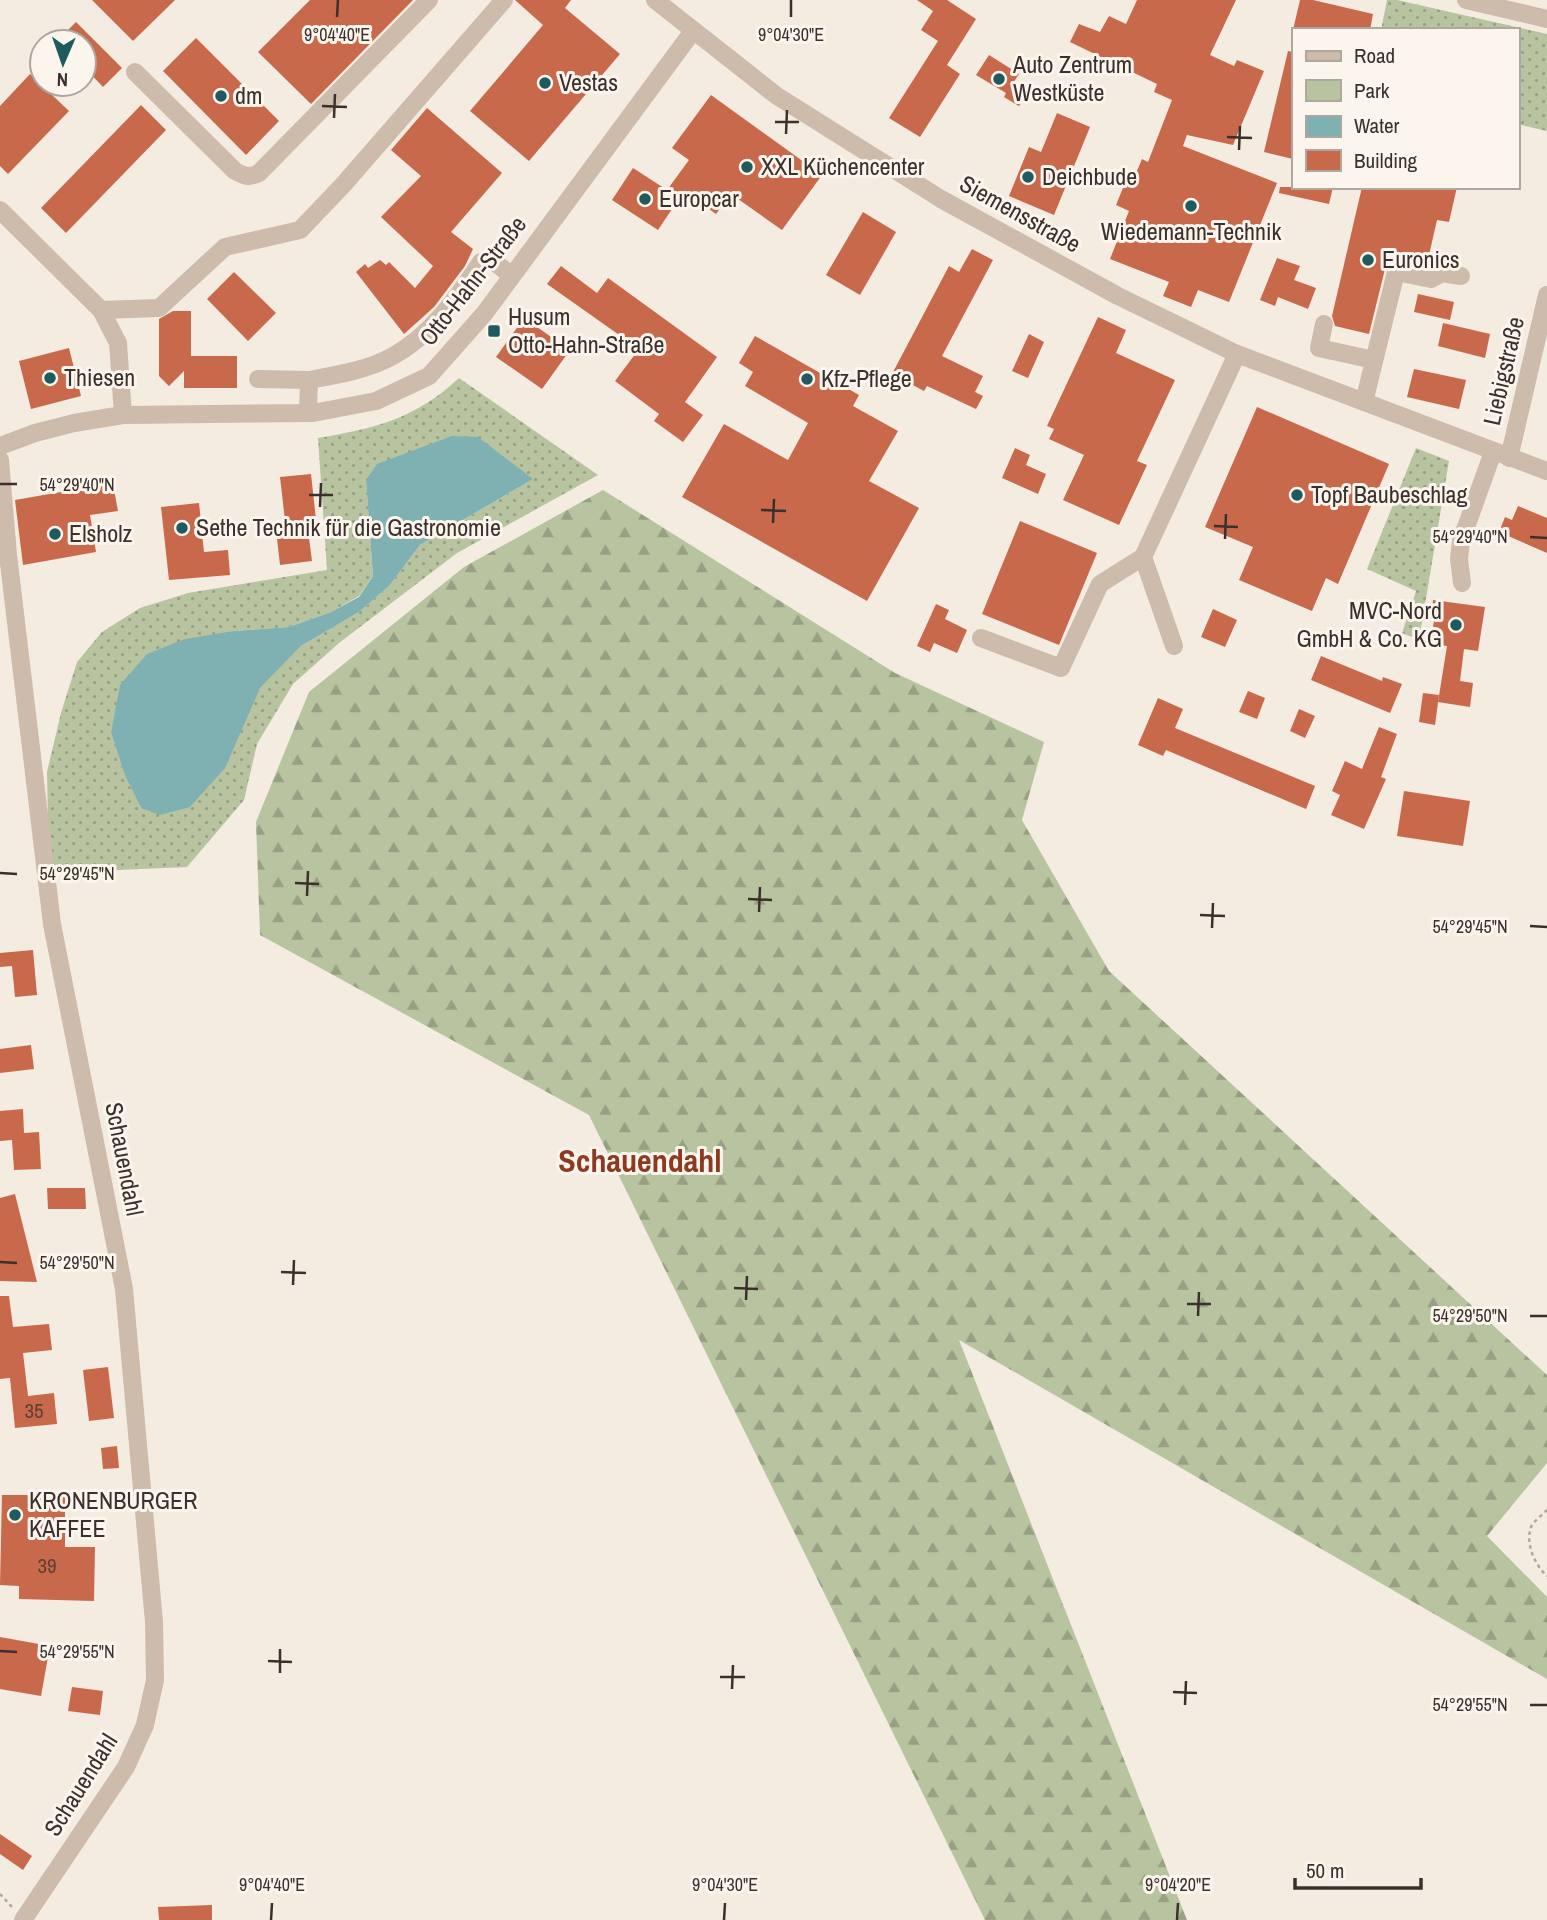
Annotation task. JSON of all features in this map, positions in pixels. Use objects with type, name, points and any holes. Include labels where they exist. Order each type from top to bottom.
[{"type":"street","points":[[135,72],[235,171],[244,176],[252,176],[259,173],[429,0]]},
{"type":"street","points":[[101,310],[159,308],[225,247],[300,230],[343,185],[504,0]]},
{"type":"street","name":"Siemensstraße","points":[[655,0],[777,96],[941,199],[1118,296],[1237,354],[1547,471]]},
{"type":"street","points":[[1466,0],[1547,19]]},
{"type":"street","name":"Otto-Hahn-Straße","points":[[0,446],[74,423],[123,415],[308,413],[376,401],[429,376],[484,314],[692,31]]},
{"type":"street","points":[[0,210],[101,310],[118,343],[123,415]]},
{"type":"street","points":[[258,379],[309,380],[342,374],[391,357],[421,337],[451,306],[481,262],[489,260],[499,264],[511,276]]},
{"type":"street","points":[[1364,402],[1396,272],[1431,279],[1442,272],[1461,276]]},
{"type":"street","name":"Liebigstraße","points":[[1462,583],[1459,559],[1461,541],[1501,455],[1547,295]]},
{"type":"street","points":[[1324,324],[1320,348],[1374,360]]},
{"type":"street","points":[[981,638],[1062,668],[1100,584],[1143,557],[1237,354]]},
{"type":"street","points":[[308,413],[309,380]]},
{"type":"street","name":"Schauendahl","points":[[0,460],[8,555],[52,924],[124,1289],[155,1668],[145,1725],[126,1767],[23,1920]]},
{"type":"street","points":[[1143,557],[1174,646]]},
{"type":"path","points":[[1547,1510],[1531,1526],[1529,1545],[1539,1568],[1547,1576]]},
{"type":"green space","points":[[1387,0],[1397,0],[1547,34],[1547,131],[1519,124],[1519,28],[1381,28]]},
{"type":"green space","points":[[459,378],[598,475],[457,553],[339,643],[293,684],[257,744],[244,800],[187,867],[49,873],[47,772],[77,662],[102,632],[140,608],[188,593],[327,570],[318,438],[394,420],[443,392]],"holes":[[[533,479],[420,545],[389,586],[359,612],[301,646],[141,808],[125,776],[111,733],[234,631],[289,627],[331,612],[359,596],[373,576],[366,480]]]},
{"type":"green space","points":[[1416,448],[1449,461],[1419,640],[1402,633],[1416,591],[1367,569]]},
{"type":"green space","points":[[603,490],[895,673],[1044,742],[1022,820],[1109,971],[1547,1375],[1547,1463],[1487,1536],[1547,1597],[1547,1679],[959,1340],[1187,1920],[985,1920],[589,1115],[260,935],[256,822],[309,692],[464,567]]},
{"type":"water","points":[[452,436],[478,437],[533,479],[420,545],[389,586],[359,612],[301,646],[260,688],[225,768],[190,807],[160,815],[141,808],[125,776],[111,733],[120,685],[147,654],[185,639],[234,631],[289,627],[331,612],[359,597],[373,576],[366,480],[377,464]]},
{"type":"building","points":[[92,0],[175,0],[133,41]]},
{"type":"building","points":[[310,0],[413,0],[311,104],[258,52]]},
{"type":"building","name":"Vestas","points":[[515,0],[571,0],[565,8],[620,54],[529,161],[470,111],[543,25]]},
{"type":"building","points":[[917,0],[947,0],[976,19],[947,65],[960,74],[920,137],[889,118],[938,41],[921,30],[933,11]]},
{"type":"building","points":[[1137,0],[1236,0],[1210,55],[1234,66],[1237,60],[1264,71],[1233,145],[1187,135],[1183,146],[1277,183],[1229,302],[1198,290],[1191,307],[1163,296],[1169,282],[1110,259],[1129,211],[1116,205],[1125,183],[1131,185],[1142,159],[1148,162],[1172,100],[1154,92],[1157,84],[1070,42],[1079,24],[1100,32],[1109,16],[1126,24]]},
{"type":"building","points":[[1300,0],[1313,0],[1373,14],[1370,28],[1293,28]]},
{"type":"building","points":[[76,22],[82,28],[70,28]]},
{"type":"building","name":"dm","points":[[196,38],[279,121],[246,155],[163,71]]},
{"type":"building","points":[[98,44],[122,68],[103,87],[98,82]]},
{"type":"building","points":[[1288,51],[1292,52],[1292,159],[1264,152]]},
{"type":"building","name":"Auto Zentrum Westküste","points":[[989,55],[1019,74],[1013,83],[1028,92],[1019,106],[1004,97],[1006,93],[976,75]]},
{"type":"building","points":[[28,76],[28,98],[55,98],[69,111],[8,174],[0,166],[0,106]]},
{"type":"building","name":"XXL Küchencenter","points":[[711,95],[822,175],[782,230],[731,194],[716,214],[684,191],[658,230],[612,200],[633,168],[667,190],[689,160],[672,148]]},
{"type":"building","points":[[141,105],[166,130],[66,233],[41,208]]},
{"type":"building","points":[[427,108],[502,173],[451,232],[473,249],[465,266],[434,307],[404,334],[356,272],[365,264],[368,268],[380,260],[386,265],[389,262],[415,288],[433,266],[381,217],[421,176],[391,150]]},
{"type":"building","points":[[1057,113],[1090,127],[1054,215],[1009,196],[1029,147],[1041,152]]},
{"type":"building","points":[[1280,187],[1333,189],[1329,204],[1279,193]]},
{"type":"building","name":"Euronics","points":[[1362,189],[1457,189],[1449,222],[1437,220],[1427,264],[1392,256],[1385,269],[1369,334],[1335,326],[1332,316]]},
{"type":"building","points":[[863,212],[896,232],[860,295],[826,275]]},
{"type":"building","points":[[972,249],[993,260],[942,356],[983,376],[975,392],[983,396],[976,409],[927,386],[924,391],[892,374],[949,266],[959,272]]},
{"type":"building","points":[[1277,258],[1300,266],[1294,280],[1316,288],[1308,309],[1278,297],[1275,306],[1260,300]]},
{"type":"building","points":[[561,266],[597,293],[608,278],[717,357],[685,402],[703,415],[683,442],[654,421],[659,414],[615,381],[639,349],[547,284]]},
{"type":"building","points":[[234,272],[276,313],[248,341],[207,299]]},
{"type":"building","points":[[1418,294],[1454,302],[1450,320],[1414,312]]},
{"type":"building","points":[[173,311],[191,311],[191,356],[237,356],[237,388],[184,388],[184,371],[169,386],[159,376],[159,319]]},
{"type":"building","points":[[1098,317],[1126,330],[1116,353],[1175,380],[1137,461],[1147,465],[1119,525],[1063,500],[1084,455],[1049,439],[1054,429],[1047,426]]},
{"type":"building","points":[[524,318],[570,350],[542,389],[496,357]]},
{"type":"building","points":[[1443,323],[1490,334],[1485,358],[1438,346]]},
{"type":"building","points":[[1029,334],[1044,342],[1028,378],[1012,371]]},
{"type":"building","points":[[755,336],[859,395],[853,406],[898,431],[869,481],[919,508],[867,601],[682,497],[724,424],[788,460],[808,423],[745,386],[753,372],[739,363]]},
{"type":"building","name":"Thiesen","points":[[69,348],[81,396],[31,409],[19,361]]},
{"type":"building","points":[[1414,369],[1466,380],[1459,409],[1407,397]]},
{"type":"building","name":"Topf Baubeschlag","points":[[1257,407],[1389,464],[1338,584],[1326,578],[1312,611],[1239,580],[1253,547],[1205,527]]},
{"type":"building","points":[[1015,448],[1030,455],[1026,465],[1046,474],[1038,494],[1002,478]]},
{"type":"building","points":[[311,474],[317,529],[308,530],[312,561],[280,565],[276,530],[286,529],[280,477]]},
{"type":"building","name":"Elsholz","points":[[112,479],[118,511],[90,515],[96,552],[23,565],[15,500],[84,488],[84,483]]},
{"type":"building","name":"Sethe Technik für die Gastronomie","points":[[199,503],[204,552],[228,550],[230,575],[169,580],[161,507]]},
{"type":"building","points":[[1518,506],[1547,518],[1547,553],[1499,532],[1505,517],[1512,520]]},
{"type":"building","points":[[1020,521],[1097,553],[1059,645],[982,614]]},
{"type":"building","name":"MVC-Nord GmbH & Co. KG","points":[[1433,600],[1485,607],[1478,651],[1464,649],[1460,681],[1473,683],[1470,707],[1438,702],[1447,646],[1431,644],[1435,612],[1432,611]]},
{"type":"building","points":[[936,604],[949,610],[945,619],[967,630],[957,653],[934,643],[930,652],[917,646]]},
{"type":"building","points":[[1213,609],[1237,620],[1225,647],[1201,637]]},
{"type":"building","points":[[1321,656],[1382,681],[1383,677],[1402,684],[1390,713],[1311,680]]},
{"type":"building","points":[[1248,691],[1265,698],[1257,719],[1239,712]]},
{"type":"building","points":[[1423,693],[1439,695],[1435,725],[1419,722]]},
{"type":"building","points":[[1158,698],[1183,709],[1175,728],[1315,786],[1306,809],[1166,750],[1163,756],[1138,745]]},
{"type":"building","points":[[1299,709],[1315,716],[1305,738],[1290,731]]},
{"type":"building","points":[[1379,727],[1397,734],[1381,777],[1386,779],[1364,829],[1331,815],[1340,795],[1332,791],[1345,761],[1362,769]]},
{"type":"building","points":[[1404,791],[1470,801],[1463,846],[1397,836]]},
{"type":"building","points":[[33,950],[37,995],[15,997],[12,966],[0,967],[0,953]]},
{"type":"building","points":[[31,1045],[34,1069],[0,1073],[0,1049]]},
{"type":"building","points":[[23,1109],[24,1133],[39,1132],[41,1169],[14,1170],[12,1140],[0,1141],[0,1111]]},
{"type":"building","points":[[47,1188],[85,1188],[86,1209],[48,1209]]},
{"type":"building","points":[[15,1194],[37,1282],[0,1281],[0,1198]]},
{"type":"building","points":[[0,1296],[9,1296],[13,1327],[49,1324],[52,1350],[23,1353],[28,1396],[54,1393],[57,1424],[15,1428],[10,1378],[0,1379]]},
{"type":"building","points":[[108,1367],[114,1418],[89,1421],[83,1370]]},
{"type":"building","points":[[117,1446],[119,1468],[103,1469],[101,1448]]},
{"type":"building","points":[[2,1495],[65,1495],[65,1547],[95,1547],[94,1601],[19,1599],[19,1586],[0,1585]]},
{"type":"building","points":[[0,1637],[50,1646],[41,1696],[0,1689]]},
{"type":"building","points":[[72,1687],[103,1691],[100,1715],[68,1711]]},
{"type":"building","points":[[0,1834],[32,1856],[23,1870],[0,1854]]},
{"type":"building","points":[[212,1905],[212,1920],[159,1920],[158,1907]]},
{"type":"place","name":"Auto Zentrum Westküste","points":[[999,79]]},
{"type":"place","name":"Vestas","points":[[545,83]]},
{"type":"place","name":"dm","points":[[221,96]]},
{"type":"place","name":"XXL Küchencenter","points":[[747,167]]},
{"type":"place","name":"Deichbude","points":[[1028,177]]},
{"type":"place","name":"Europcar","points":[[645,199]]},
{"type":"place","name":"Wiedemann-Technik","points":[[1191,206]]},
{"type":"place","name":"Euronics","points":[[1368,260]]},
{"type":"place","name":"Husum Otto-Hahn-Straße","points":[[494,331]]},
{"type":"place","name":"Thiesen","points":[[50,378]]},
{"type":"place","name":"Kfz-Pflege","points":[[807,379]]},
{"type":"place","name":"Topf Baubeschlag","points":[[1297,495]]},
{"type":"place","name":"Sethe Technik für die Gastronomie","points":[[182,528]]},
{"type":"place","name":"Elsholz","points":[[55,534]]},
{"type":"place","name":"MVC-Nord GmbH & Co. KG","points":[[1456,625]]},
{"type":"place","name":"KRONENBURGER KAFFEE","points":[[15,1515]]},
{"type":"district","name":"Schauendahl","points":[[640,1161]]}]
